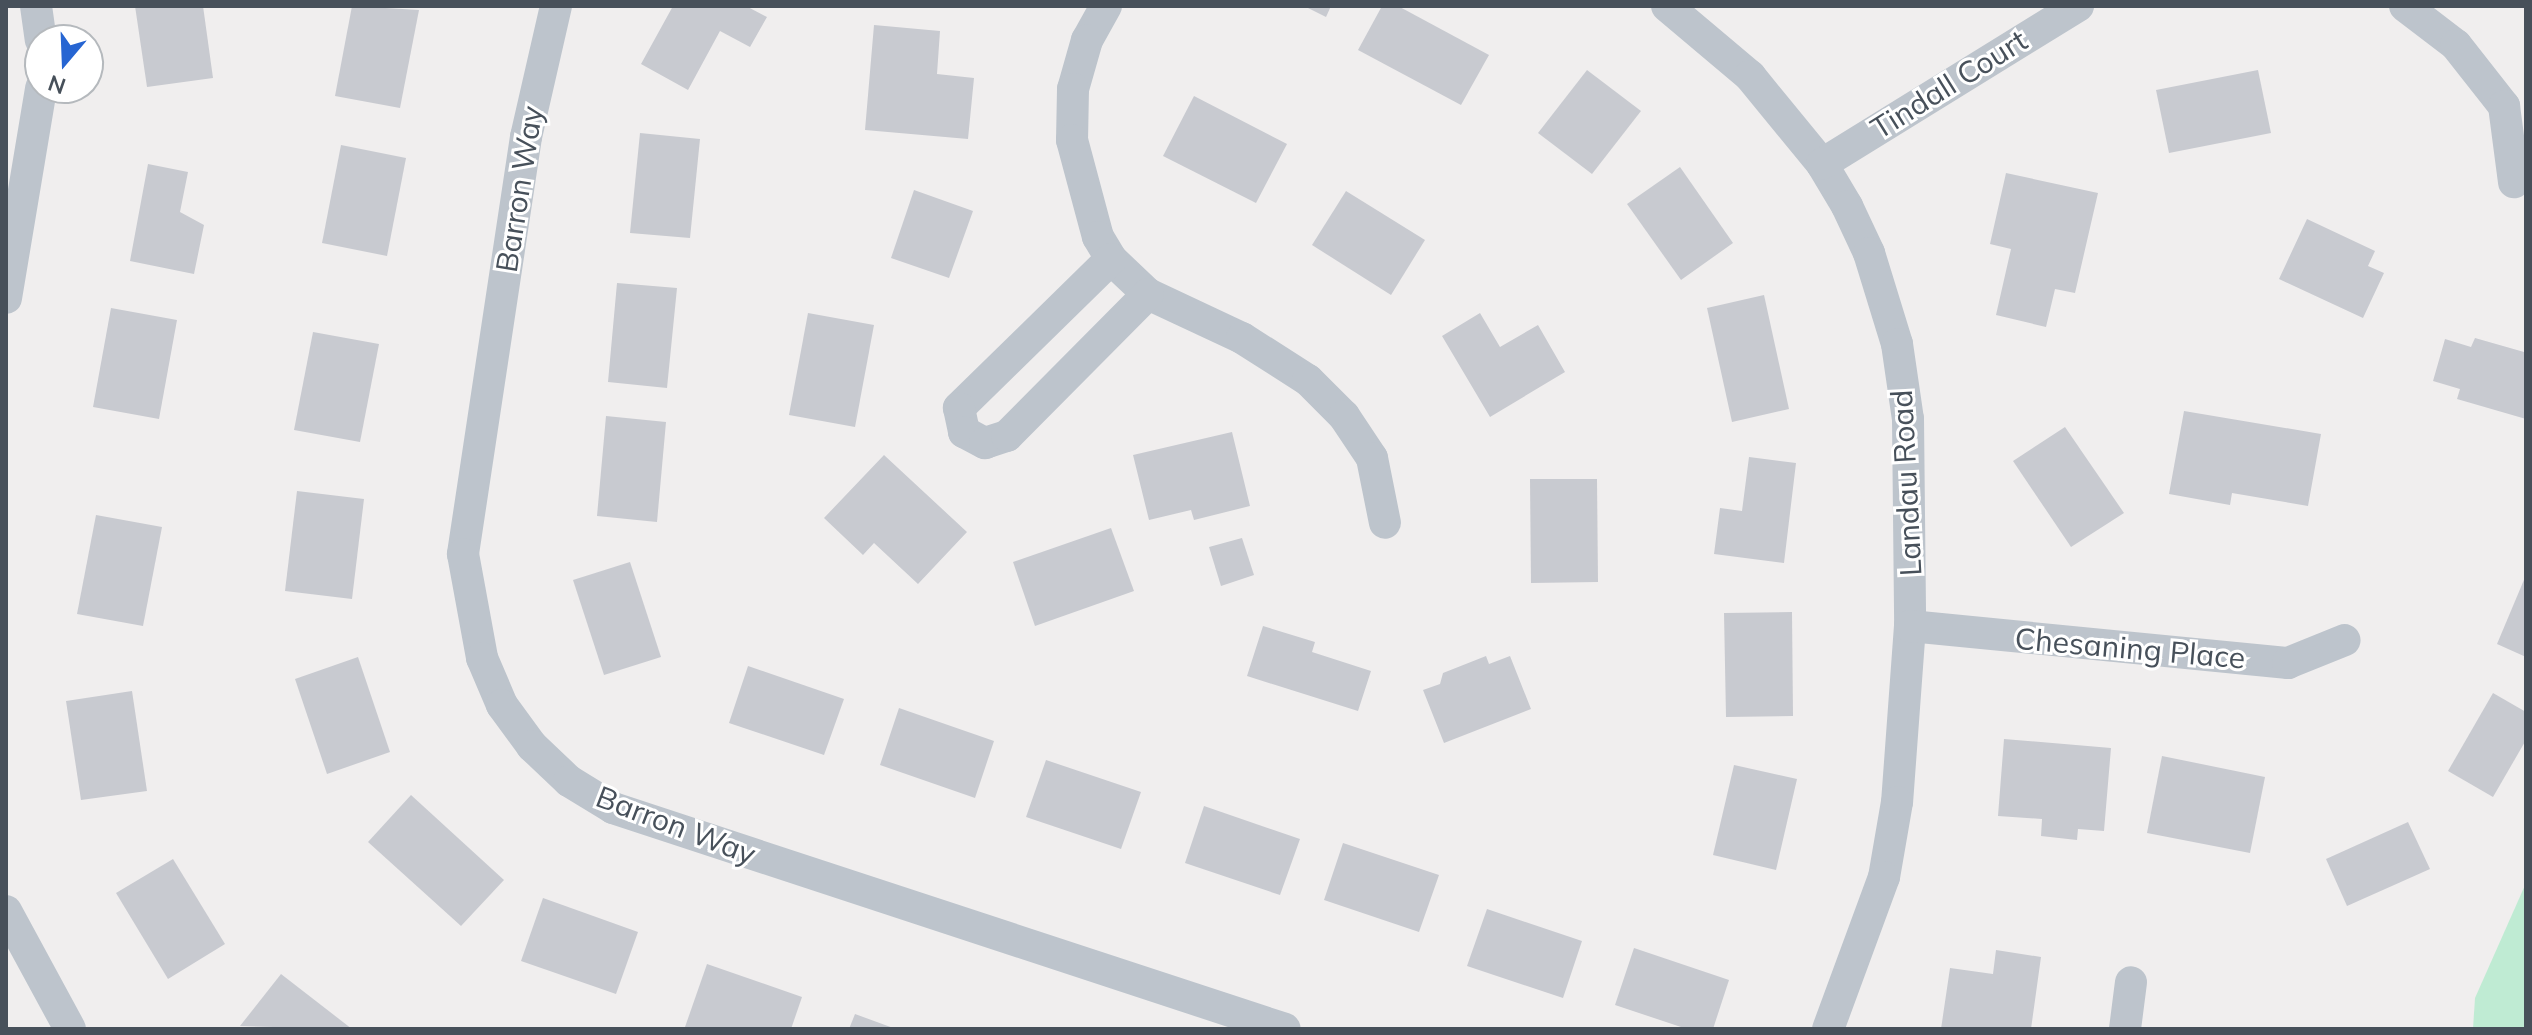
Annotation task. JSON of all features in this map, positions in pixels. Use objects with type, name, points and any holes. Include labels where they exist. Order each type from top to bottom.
[{"type":"street","name":"Barron Way","points":[[556,6],[526,137],[463,554],[482,658],[502,705],[532,746],[569,781],[613,808],[1285,1029]]},
{"type":"street","points":[[1106,6],[1087,40],[1073,89],[1072,140],[1098,237],[1111,259],[1148,294],[1242,338],[1308,380],[1344,416],[1372,458],[1385,523]]},
{"type":"street","name":"Landau Road","points":[[1667,6],[1750,76],[1822,164],[1869,253],[1897,344],[1913,495],[1910,626],[1897,802],[1884,877],[1828,1029]]},
{"type":"street","name":"Tindall Court","points":[[1822,164],[2078,6]]},
{"type":"street","points":[[2405,6],[2456,45],[2504,106],[2514,182]]},
{"type":"street","points":[[6,298],[38,104]]},
{"type":"street","points":[[1111,259],[959,408],[964,432],[985,443],[1007,436],[1148,294]]},
{"type":"street","name":"Chesaning Place","points":[[1910,626],[2288,663],[2345,640]]},
{"type":"street","points":[[6,911],[70,1029]]},
{"type":"street","points":[[2125,1029],[2131,982]]},
{"type":"green space","points":[[2526,883],[2526,1029],[2473,1029],[2475,998]]},
{"type":"building","points":[[135,6],[203,6],[213,78],[147,87]]},
{"type":"building","points":[[352,6],[419,10],[400,108],[335,96]]},
{"type":"building","points":[[673,6],[746,6],[767,17],[750,47],[720,31],[688,90],[641,64]]},
{"type":"building","points":[[1304,6],[1331,6],[1326,17]]},
{"type":"building","points":[[1382,6],[1398,6],[1489,55],[1461,105],[1358,50]]},
{"type":"building","points":[[874,25],[940,31],[937,74],[974,78],[968,139],[865,130]]},
{"type":"building","points":[[1587,70],[1641,111],[1592,174],[1538,133]]},
{"type":"building","points":[[2258,70],[2271,133],[2169,153],[2156,90]]},
{"type":"building","points":[[1194,96],[1287,144],[1256,203],[1163,156]]},
{"type":"building","points":[[640,133],[700,139],[690,238],[630,233]]},
{"type":"building","points":[[341,145],[406,158],[387,256],[322,243]]},
{"type":"building","points":[[148,164],[188,172],[180,212],[204,225],[194,274],[130,261]]},
{"type":"building","points":[[1680,167],[1733,243],[1681,280],[1627,204]]},
{"type":"building","points":[[2006,173],[2098,193],[2075,293],[2055,289],[2046,327],[1996,315],[2011,249],[1990,244]]},
{"type":"building","points":[[914,190],[973,211],[949,278],[891,258]]},
{"type":"building","points":[[1346,191],[1425,240],[1391,295],[1312,245]]},
{"type":"building","points":[[2307,219],[2375,251],[2368,266],[2384,273],[2363,318],[2279,279]]},
{"type":"building","points":[[617,283],[677,288],[667,388],[608,382]]},
{"type":"building","points":[[1764,295],[1789,409],[1732,422],[1707,308]]},
{"type":"building","points":[[111,308],[177,320],[159,419],[93,407]]},
{"type":"building","points":[[808,313],[874,325],[855,427],[789,415]]},
{"type":"building","points":[[1480,313],[1500,347],[1538,325],[1565,372],[1490,417],[1442,336]]},
{"type":"building","points":[[313,332],[379,344],[360,442],[294,430]]},
{"type":"building","points":[[2475,338],[2524,352],[2526,419],[2457,399],[2460,389],[2433,381],[2445,339],[2471,347]]},
{"type":"building","points":[[2184,411],[2321,434],[2308,506],[2232,493],[2230,505],[2169,494]]},
{"type":"building","points":[[606,416],[666,422],[657,522],[597,516]]},
{"type":"building","points":[[2065,427],[2124,513],[2071,547],[2013,461]]},
{"type":"building","points":[[1232,432],[1250,506],[1194,520],[1191,510],[1149,520],[1133,455]]},
{"type":"building","points":[[884,455],[967,532],[918,584],[874,543],[863,555],[824,518]]},
{"type":"building","points":[[1749,457],[1796,463],[1784,563],[1714,554],[1720,508],[1742,511]]},
{"type":"building","points":[[1530,479],[1597,479],[1598,582],[1531,583]]},
{"type":"building","points":[[297,491],[364,499],[352,599],[285,591]]},
{"type":"building","points":[[96,515],[162,527],[143,626],[77,614]]},
{"type":"building","points":[[1111,528],[1134,591],[1035,626],[1013,562]]},
{"type":"building","points":[[1242,538],[1254,575],[1221,586],[1209,547]]},
{"type":"building","points":[[630,562],[661,657],[604,675],[573,580]]},
{"type":"building","points":[[2526,575],[2526,657],[2497,644]]},
{"type":"building","points":[[1792,612],[1793,716],[1726,717],[1724,613]]},
{"type":"building","points":[[1263,626],[1315,642],[1312,652],[1371,671],[1358,711],[1247,676]]},
{"type":"building","points":[[1486,656],[1489,664],[1510,656],[1531,709],[1444,743],[1423,690],[1440,684],[1443,673]]},
{"type":"building","points":[[358,657],[390,752],[327,774],[295,679]]},
{"type":"building","points":[[748,666],[844,699],[824,755],[729,723]]},
{"type":"building","points":[[132,691],[147,791],[81,800],[66,701]]},
{"type":"building","points":[[2493,693],[2526,712],[2526,740],[2493,797],[2448,771]]},
{"type":"building","points":[[899,708],[994,741],[975,798],[880,765]]},
{"type":"building","points":[[2004,739],[2111,748],[2104,831],[2078,829],[2077,840],[2041,836],[2042,819],[1998,816]]},
{"type":"building","points":[[2162,756],[2265,777],[2250,853],[2147,833]]},
{"type":"building","points":[[1046,760],[1141,792],[1121,849],[1026,817]]},
{"type":"building","points":[[1734,765],[1797,779],[1776,870],[1713,855]]},
{"type":"building","points":[[411,795],[504,880],[461,926],[368,842]]},
{"type":"building","points":[[1204,806],[1300,839],[1280,895],[1185,863]]},
{"type":"building","points":[[2408,822],[2430,869],[2347,906],[2326,859]]},
{"type":"building","points":[[1343,843],[1439,875],[1419,932],[1324,900]]},
{"type":"building","points":[[173,859],[225,944],[168,979],[116,893]]},
{"type":"building","points":[[543,898],[638,932],[616,994],[521,961]]},
{"type":"building","points":[[1487,909],[1582,941],[1563,998],[1467,966]]},
{"type":"building","points":[[1634,948],[1729,980],[1713,1029],[1687,1029],[1615,1005]]},
{"type":"building","points":[[1996,950],[2041,957],[2031,1029],[1941,1029],[1950,968],[1993,974]]},
{"type":"building","points":[[707,964],[802,997],[791,1029],[685,1027]]},
{"type":"building","points":[[281,974],[352,1029],[240,1026]]},
{"type":"building","points":[[855,1014],[896,1029],[849,1029]]}]
